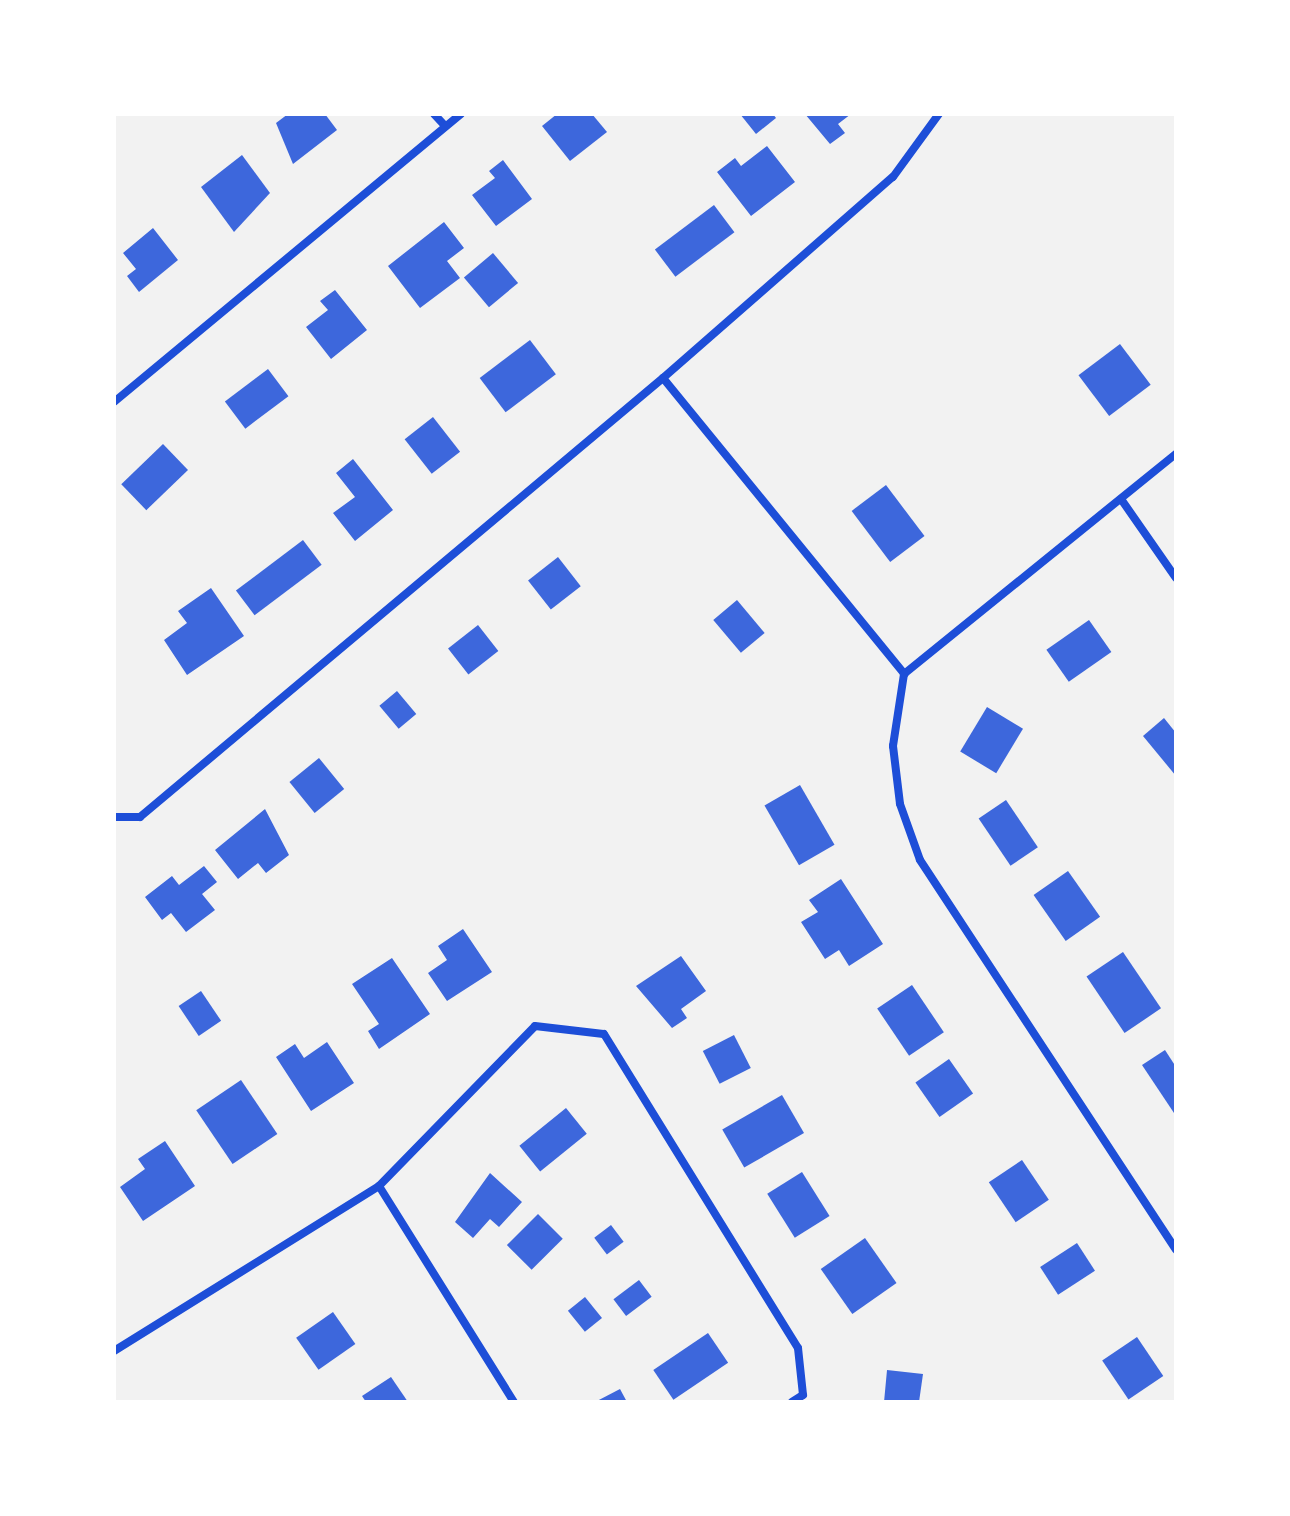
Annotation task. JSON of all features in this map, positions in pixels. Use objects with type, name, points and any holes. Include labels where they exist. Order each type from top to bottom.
[{"type":"street","points":[[434,114],[445,126]]},
{"type":"street","points":[[114,402],[461,114]]},
{"type":"street","points":[[114,817],[140,817],[663,378],[893,177],[939,114]]},
{"type":"street","points":[[663,378],[904,674]]},
{"type":"street","points":[[1176,454],[904,674],[893,746],[900,804],[920,860],[1176,1249]]},
{"type":"street","points":[[1121,499],[1176,578]]},
{"type":"street","points":[[114,1351],[379,1186],[535,1026],[604,1034],[798,1348],[803,1395],[792,1402]]},
{"type":"street","points":[[379,1186],[514,1402]]},
{"type":"building","points":[[288,114],[325,114],[337,130],[293,164],[276,123]]},
{"type":"building","points":[[557,114],[592,114],[607,132],[570,161],[542,126]]},
{"type":"building","points":[[740,114],[773,114],[776,118],[756,134]]},
{"type":"building","points":[[805,114],[851,114],[838,124],[845,133],[830,144]]},
{"type":"building","points":[[767,146],[795,182],[751,216],[717,172],[735,158],[741,166]]},
{"type":"building","points":[[242,155],[270,193],[234,232],[201,187]]},
{"type":"building","points":[[503,160],[532,199],[496,226],[472,195],[495,178],[489,171]]},
{"type":"building","points":[[714,205],[734,232],[675,277],[655,250]]},
{"type":"building","points":[[444,222],[464,248],[447,261],[460,278],[420,308],[388,266]]},
{"type":"building","points":[[153,228],[178,260],[139,292],[127,276],[136,269],[123,253]]},
{"type":"building","points":[[493,253],[518,283],[489,307],[464,277]]},
{"type":"building","points":[[335,290],[367,330],[331,359],[306,327],[328,310],[320,301]]},
{"type":"building","points":[[530,340],[556,374],[506,412],[480,378]]},
{"type":"building","points":[[1120,344],[1151,385],[1109,416],[1078,375]]},
{"type":"building","points":[[268,369],[288,396],[245,429],[225,401]]},
{"type":"building","points":[[433,417],[460,452],[432,474],[405,439]]},
{"type":"building","points":[[163,444],[188,470],[146,510],[121,484]]},
{"type":"building","points":[[353,459],[393,510],[355,541],[333,513],[355,497],[336,473]]},
{"type":"building","points":[[886,485],[925,536],[890,562],[852,511]]},
{"type":"building","points":[[303,540],[322,565],[255,615],[236,591]]},
{"type":"building","points":[[558,557],[581,586],[551,610],[528,580]]},
{"type":"building","points":[[211,588],[244,636],[187,675],[164,640],[187,623],[178,611]]},
{"type":"building","points":[[737,600],[765,633],[741,653],[713,620]]},
{"type":"building","points":[[1089,620],[1111,652],[1069,682],[1046,650]]},
{"type":"building","points":[[478,625],[498,651],[468,674],[448,648]]},
{"type":"building","points":[[397,691],[416,714],[399,729],[379,706]]},
{"type":"building","points":[[987,707],[1023,729],[996,773],[960,752]]},
{"type":"building","points":[[1164,718],[1176,733],[1176,776],[1143,736]]},
{"type":"building","points":[[319,758],[344,789],[315,813],[289,782]]},
{"type":"building","points":[[800,785],[834,845],[799,865],[764,806]]},
{"type":"building","points":[[1006,800],[1038,847],[1011,866],[979,818]]},
{"type":"building","points":[[265,809],[289,855],[266,873],[258,863],[238,879],[215,850]]},
{"type":"building","points":[[204,866],[217,882],[202,894],[215,910],[186,932],[171,913],[162,920],[145,897],[172,876],[179,885]]},
{"type":"building","points":[[1068,871],[1100,917],[1066,941],[1034,895]]},
{"type":"building","points":[[841,879],[883,944],[849,966],[839,950],[825,959],[801,922],[818,912],[809,900]]},
{"type":"building","points":[[463,929],[492,972],[447,1001],[428,973],[447,960],[438,946]]},
{"type":"building","points":[[1123,952],[1161,1008],[1125,1033],[1087,977]]},
{"type":"building","points":[[681,956],[706,991],[681,1009],[687,1018],[672,1028],[636,986]]},
{"type":"building","points":[[392,958],[430,1014],[379,1049],[368,1031],[379,1024],[352,984]]},
{"type":"building","points":[[912,985],[944,1032],[909,1056],[877,1008]]},
{"type":"building","points":[[201,991],[221,1021],[199,1036],[179,1006]]},
{"type":"building","points":[[734,1035],[751,1068],[720,1084],[703,1051]]},
{"type":"building","points":[[327,1042],[354,1083],[311,1111],[276,1057],[295,1044],[304,1058]]},
{"type":"building","points":[[1165,1050],[1176,1067],[1176,1116],[1142,1065]]},
{"type":"building","points":[[949,1059],[973,1093],[940,1117],[915,1083]]},
{"type":"building","points":[[241,1080],[277,1134],[233,1164],[196,1110]]},
{"type":"building","points":[[782,1095],[804,1133],[744,1168],[722,1130]]},
{"type":"building","points":[[566,1108],[587,1134],[540,1171],[519,1146]]},
{"type":"building","points":[[165,1141],[195,1186],[143,1221],[120,1187],[145,1169],[138,1159]]},
{"type":"building","points":[[1022,1160],[1049,1200],[1016,1222],[989,1182]]},
{"type":"building","points":[[802,1172],[830,1216],[795,1238],[767,1194]]},
{"type":"building","points":[[490,1173],[522,1202],[499,1227],[490,1219],[473,1238],[455,1222]]},
{"type":"building","points":[[538,1214],[563,1239],[532,1270],[507,1245]]},
{"type":"building","points":[[611,1225],[624,1242],[607,1254],[594,1238]]},
{"type":"building","points":[[865,1238],[897,1283],[852,1314],[821,1269]]},
{"type":"building","points":[[1077,1243],[1095,1271],[1058,1295],[1040,1267]]},
{"type":"building","points":[[639,1280],[652,1297],[626,1316],[613,1299]]},
{"type":"building","points":[[585,1297],[602,1318],[585,1332],[568,1311]]},
{"type":"building","points":[[333,1312],[355,1344],[319,1370],[296,1338]]},
{"type":"building","points":[[708,1333],[728,1363],[673,1400],[653,1370]]},
{"type":"building","points":[[1137,1337],[1163,1376],[1128,1399],[1102,1360]]},
{"type":"building","points":[[887,1370],[923,1374],[919,1402],[884,1402]]},
{"type":"building","points":[[391,1377],[408,1402],[366,1402],[362,1396]]},
{"type":"building","points":[[620,1389],[627,1402],[595,1402]]}]
